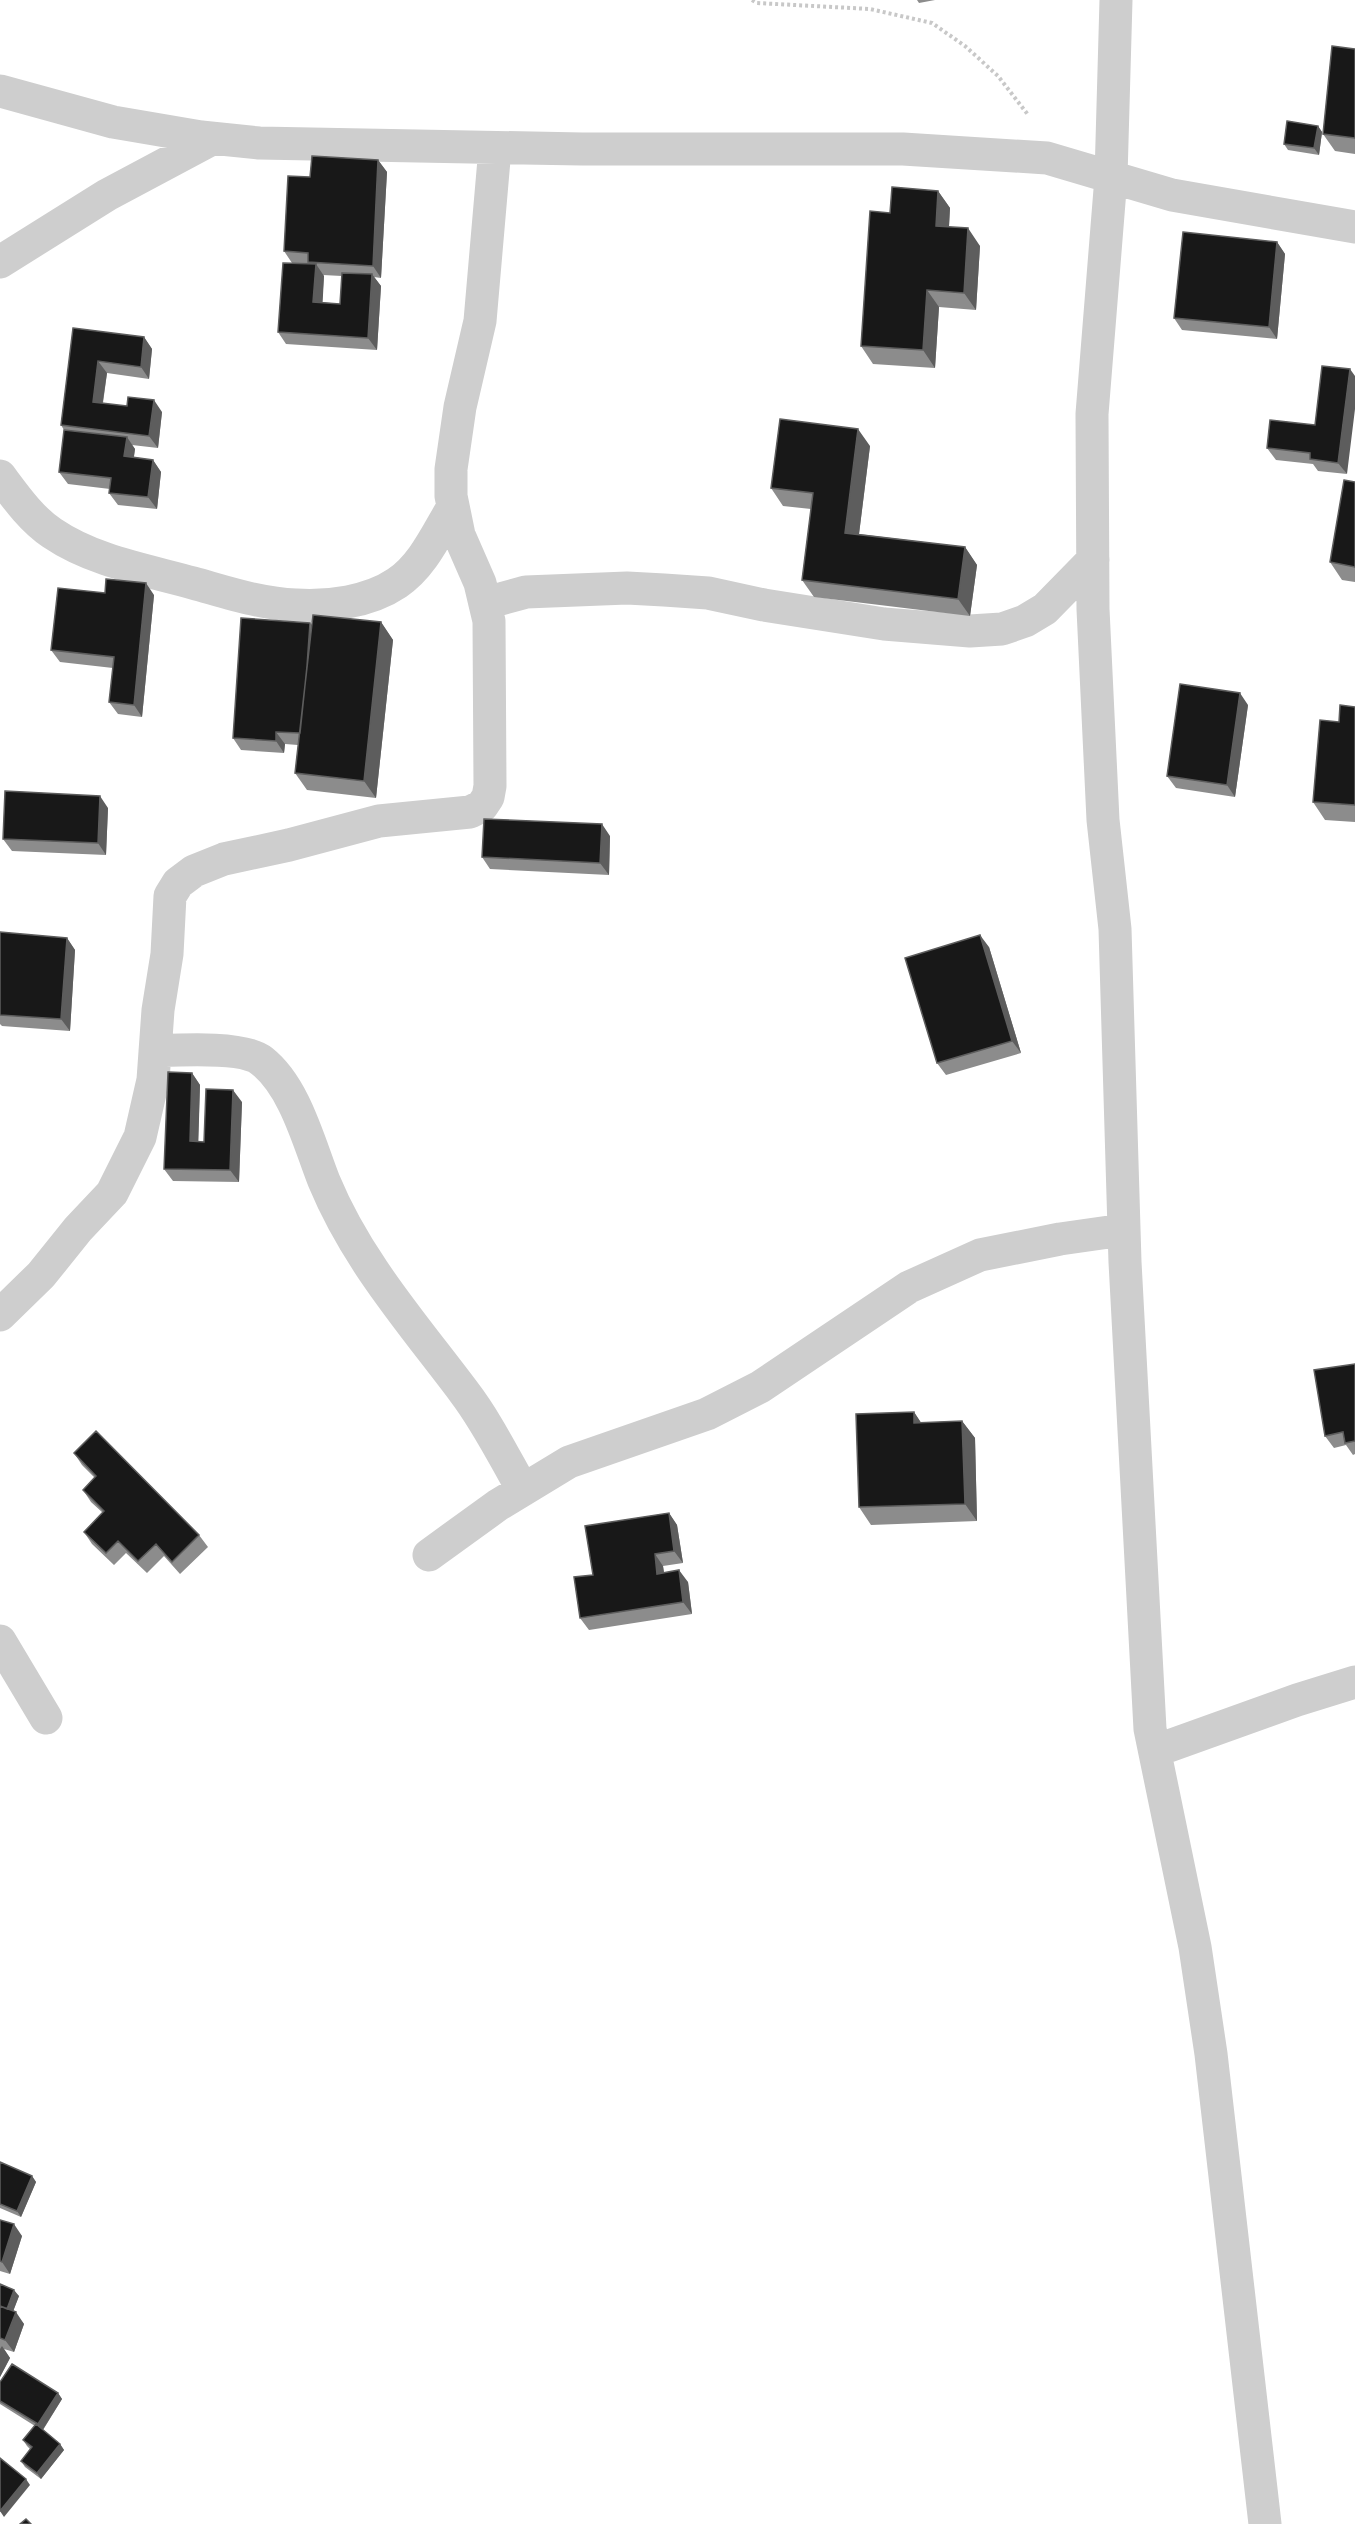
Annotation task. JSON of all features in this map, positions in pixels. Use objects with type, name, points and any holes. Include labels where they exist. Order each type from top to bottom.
[{"type":"street","points":[[1116,0],[1111,177],[1092,414],[1093,561],[1096,693],[1103,820],[1115,929],[1123,1230],[1150,1729],[1195,1947],[1211,2054],[1265,2524]]},
{"type":"street","points":[[0,91],[113,122],[212,139],[259,143],[495,148],[903,149],[1047,158],[1172,195],[1355,227]]},
{"type":"street","points":[[0,262],[107,195],[212,139]]},
{"type":"street","points":[[0,1316],[41,1275],[78,1229],[112,1193],[141,1137],[153,1080],[158,1010],[167,954],[170,896],[178,883],[194,871],[224,859],[289,845],[379,821],[470,812],[482,806],[488,797],[490,645],[486,603],[459,535],[451,487],[454,442],[480,321],[495,148]]},
{"type":"street","points":[[0,476],[20,503],[51,532],[88,552],[254,599],[295,605],[335,603],[371,596],[398,583],[423,558],[453,507]]},
{"type":"street","points":[[486,603],[526,592],[664,590],[708,593],[764,605],[884,624],[970,631],[1002,629],[1025,621],[1045,609],[1093,561]]},
{"type":"street","points":[[155,1051],[220,1050],[261,1059],[279,1080],[299,1117],[325,1184],[356,1246],[403,1316],[465,1393],[523,1490]]},
{"type":"street","points":[[429,1555],[523,1490],[569,1462],[707,1414],[760,1387],[909,1287],[980,1255],[1060,1239],[1123,1230]]},
{"type":"street","points":[[0,1641],[46,1718]]},
{"type":"street","points":[[1155,1750],[1355,1682]]},
{"type":"path","points":[[752,0],[757,3],[870,9],[932,23],[965,46],[998,76],[1027,112],[1047,158]]},
{"type":"building","points":[[1332,46],[1355,49],[1355,138],[1323,134]]},
{"type":"building","points":[[1287,121],[1318,126],[1314,148],[1284,144]]},
{"type":"building","points":[[312,156],[378,160],[373,266],[308,262],[308,253],[284,251],[288,176],[310,177]]},
{"type":"building","points":[[892,187],[938,191],[936,226],[968,228],[964,293],[927,290],[923,350],[861,346],[870,211],[890,213]]},
{"type":"building","points":[[1183,232],[1277,242],[1269,327],[1174,318]]},
{"type":"building","points":[[283,263],[316,264],[313,302],[340,304],[342,273],[372,274],[368,338],[278,332]]},
{"type":"building","points":[[73,328],[144,337],[141,367],[98,361],[93,402],[127,406],[128,397],[154,400],[149,436],[61,425]]},
{"type":"building","points":[[1322,366],[1350,369],[1338,463],[1310,459],[1310,453],[1267,448],[1270,420],[1315,425]]},
{"type":"building","points":[[780,419],[858,429],[845,533],[965,547],[958,599],[802,580],[813,493],[771,488]]},
{"type":"building","points":[[64,430],[127,437],[124,456],[153,460],[148,497],[109,493],[111,478],[59,472]]},
{"type":"building","points":[[1344,480],[1355,482],[1355,567],[1330,562]]},
{"type":"building","points":[[106,579],[146,583],[134,705],[109,702],[114,657],[51,650],[58,588],[105,593]]},
{"type":"building","points":[[313,615],[381,622],[364,781],[295,773]]},
{"type":"building","points":[[241,618],[310,623],[300,733],[276,732],[276,741],[233,738]]},
{"type":"building","points":[[1180,684],[1240,693],[1227,785],[1167,776]]},
{"type":"building","points":[[1340,705],[1355,707],[1355,805],[1313,802],[1320,720],[1339,722]]},
{"type":"building","points":[[5,791],[100,796],[98,843],[3,839]]},
{"type":"building","points":[[484,819],[602,824],[600,863],[482,857]]},
{"type":"building","points":[[0,932],[67,938],[61,1019],[0,1015]]},
{"type":"building","points":[[980,935],[1012,1041],[937,1063],[905,958]]},
{"type":"building","points":[[168,1072],[192,1073],[190,1141],[204,1142],[206,1089],[233,1090],[230,1170],[164,1169]]},
{"type":"building","points":[[1355,1364],[1355,1441],[1345,1443],[1343,1432],[1325,1436],[1314,1370]]},
{"type":"building","points":[[914,1412],[914,1423],[962,1421],[965,1504],[859,1507],[856,1414]]},
{"type":"building","points":[[96,1431],[199,1535],[172,1562],[156,1544],[138,1561],[118,1541],[106,1553],[84,1532],[104,1511],[83,1490],[96,1476],[74,1453]]},
{"type":"building","points":[[669,1513],[674,1551],[655,1554],[657,1574],[679,1570],[683,1602],[580,1618],[574,1577],[593,1575],[585,1526]]},
{"type":"building","points":[[0,2162],[32,2176],[17,2211],[0,2204]]},
{"type":"building","points":[[0,2220],[14,2224],[2,2262],[0,2261]]},
{"type":"building","points":[[0,2284],[14,2290],[7,2309],[0,2306]]},
{"type":"building","points":[[0,2306],[16,2312],[5,2340],[0,2338]]},
{"type":"building","points":[[12,2364],[58,2393],[38,2424],[0,2401],[0,2382]]},
{"type":"building","points":[[36,2424],[60,2444],[37,2473],[21,2461],[32,2447],[23,2440]]},
{"type":"building","points":[[0,2458],[26,2479],[0,2511]]},
{"type":"building","points":[[26,2519],[31,2524],[20,2524]]}]
